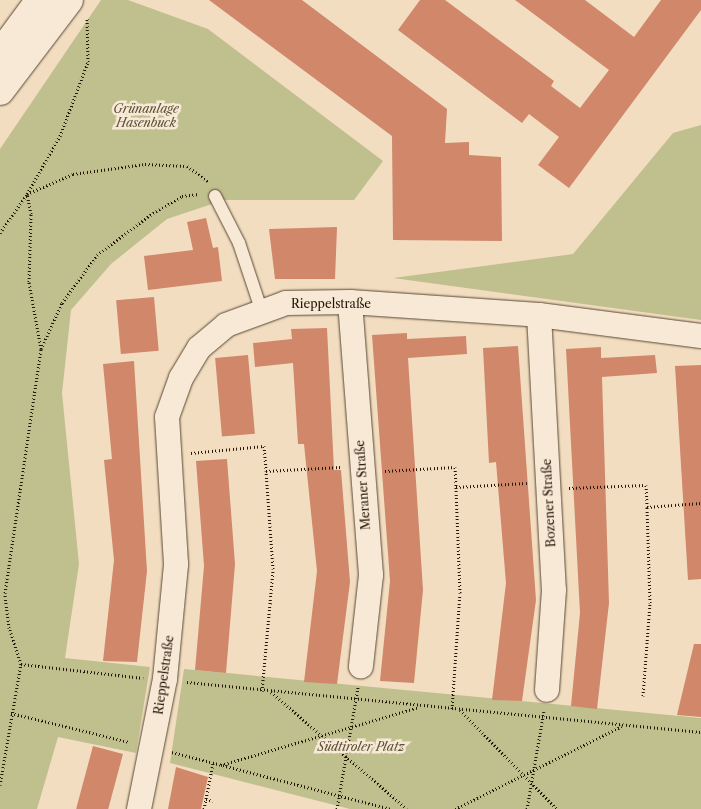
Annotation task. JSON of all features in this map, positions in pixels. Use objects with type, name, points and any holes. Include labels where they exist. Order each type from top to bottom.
[{"type":"main road","points":[[0,54],[40,0]]},
{"type":"main road","points":[[0,91],[78,4]]},
{"type":"street","name":"Rieppelstraße","points":[[139,809],[165,679],[176,564],[167,456],[167,417],[181,378],[199,348],[226,325],[262,309],[286,303],[350,302],[540,314],[701,336]]},
{"type":"street","name":"Meraner Straße","points":[[350,302],[371,575],[361,666]]},
{"type":"street","name":"Bozener Straße","points":[[540,314],[554,590],[547,690]]},
{"type":"lane","points":[[215,196],[239,243],[262,309]]},
{"type":"path","points":[[0,233],[27,194],[60,136],[88,62],[78,4]]},
{"type":"path","points":[[0,785],[2,763],[21,664],[9,628],[5,593],[41,349],[62,303],[97,255],[182,196],[215,196],[209,182],[187,166],[145,164],[73,174],[27,194]]},
{"type":"path","points":[[27,194],[31,214],[29,282],[41,349]]},
{"type":"path","points":[[167,456],[264,446],[273,569],[262,690]]},
{"type":"path","points":[[266,471],[455,467],[460,593],[452,709]]},
{"type":"path","points":[[456,487],[646,485],[650,603],[643,696]]},
{"type":"path","points":[[647,506],[701,503]]},
{"type":"path","points":[[0,588],[5,593]]},
{"type":"path","points":[[21,664],[270,692],[701,732]]},
{"type":"path","points":[[337,809],[357,700],[361,666]]},
{"type":"path","points":[[527,809],[547,690]]},
{"type":"path","points":[[270,692],[407,809]]},
{"type":"path","points":[[221,765],[325,738],[422,706]]},
{"type":"path","points":[[460,710],[557,809]]},
{"type":"path","points":[[12,713],[153,746],[391,809]]},
{"type":"path","points":[[455,809],[624,725]]},
{"type":"path","points":[[204,809],[213,763]]},
{"type":"path","points":[[206,799],[213,801]]},
{"type":"green space","name":"Grünanlage Hasenbuck","points":[[101,0],[128,0],[208,29],[383,161],[354,200],[224,200],[167,219],[111,264],[71,310],[62,393],[79,564],[65,658],[150,667],[136,753],[58,737],[37,809],[0,809],[0,149]]},
{"type":"green space","points":[[701,125],[701,320],[393,278],[573,254],[673,133]]},
{"type":"green space","name":"Südtiroler Platz","points":[[184,669],[701,718],[701,809],[350,809],[170,763]]},
{"type":"building","points":[[209,0],[302,0],[447,109],[445,143],[469,142],[469,155],[501,157],[502,241],[393,240],[392,136]]},
{"type":"building","points":[[420,0],[445,0],[554,81],[551,86],[580,108],[609,70],[515,0],[585,0],[634,37],[661,0],[701,0],[701,10],[569,188],[538,165],[559,137],[529,114],[522,123],[398,30]]},
{"type":"building","points":[[206,218],[213,248],[218,247],[222,281],[148,290],[144,256],[193,250],[187,222]]},
{"type":"building","points":[[337,227],[335,279],[275,279],[269,229]]},
{"type":"building","points":[[154,297],[159,351],[121,354],[116,300]]},
{"type":"building","points":[[327,328],[334,470],[341,470],[350,582],[337,684],[304,682],[317,571],[304,444],[298,444],[293,363],[255,367],[253,343],[292,339],[291,329]]},
{"type":"building","points":[[407,333],[407,339],[466,336],[467,354],[408,358],[423,590],[414,683],[380,681],[390,581],[372,335]]},
{"type":"building","points":[[518,346],[536,600],[522,701],[492,700],[506,583],[496,462],[489,463],[483,348]]},
{"type":"building","points":[[601,347],[601,358],[655,355],[657,373],[602,377],[609,603],[597,709],[571,706],[580,613],[566,349]]},
{"type":"building","points":[[248,355],[255,434],[222,437],[215,358]]},
{"type":"building","points":[[134,361],[147,571],[137,662],[103,661],[114,560],[104,460],[112,459],[103,364]]},
{"type":"building","points":[[701,365],[701,579],[688,580],[675,366]]},
{"type":"building","points":[[227,459],[235,564],[226,673],[195,670],[204,566],[196,461]]},
{"type":"building","points":[[694,644],[701,644],[701,717],[677,715]]},
{"type":"building","points":[[93,746],[123,754],[108,809],[76,809]]},
{"type":"building","points":[[176,767],[208,777],[201,809],[168,809]]}]
